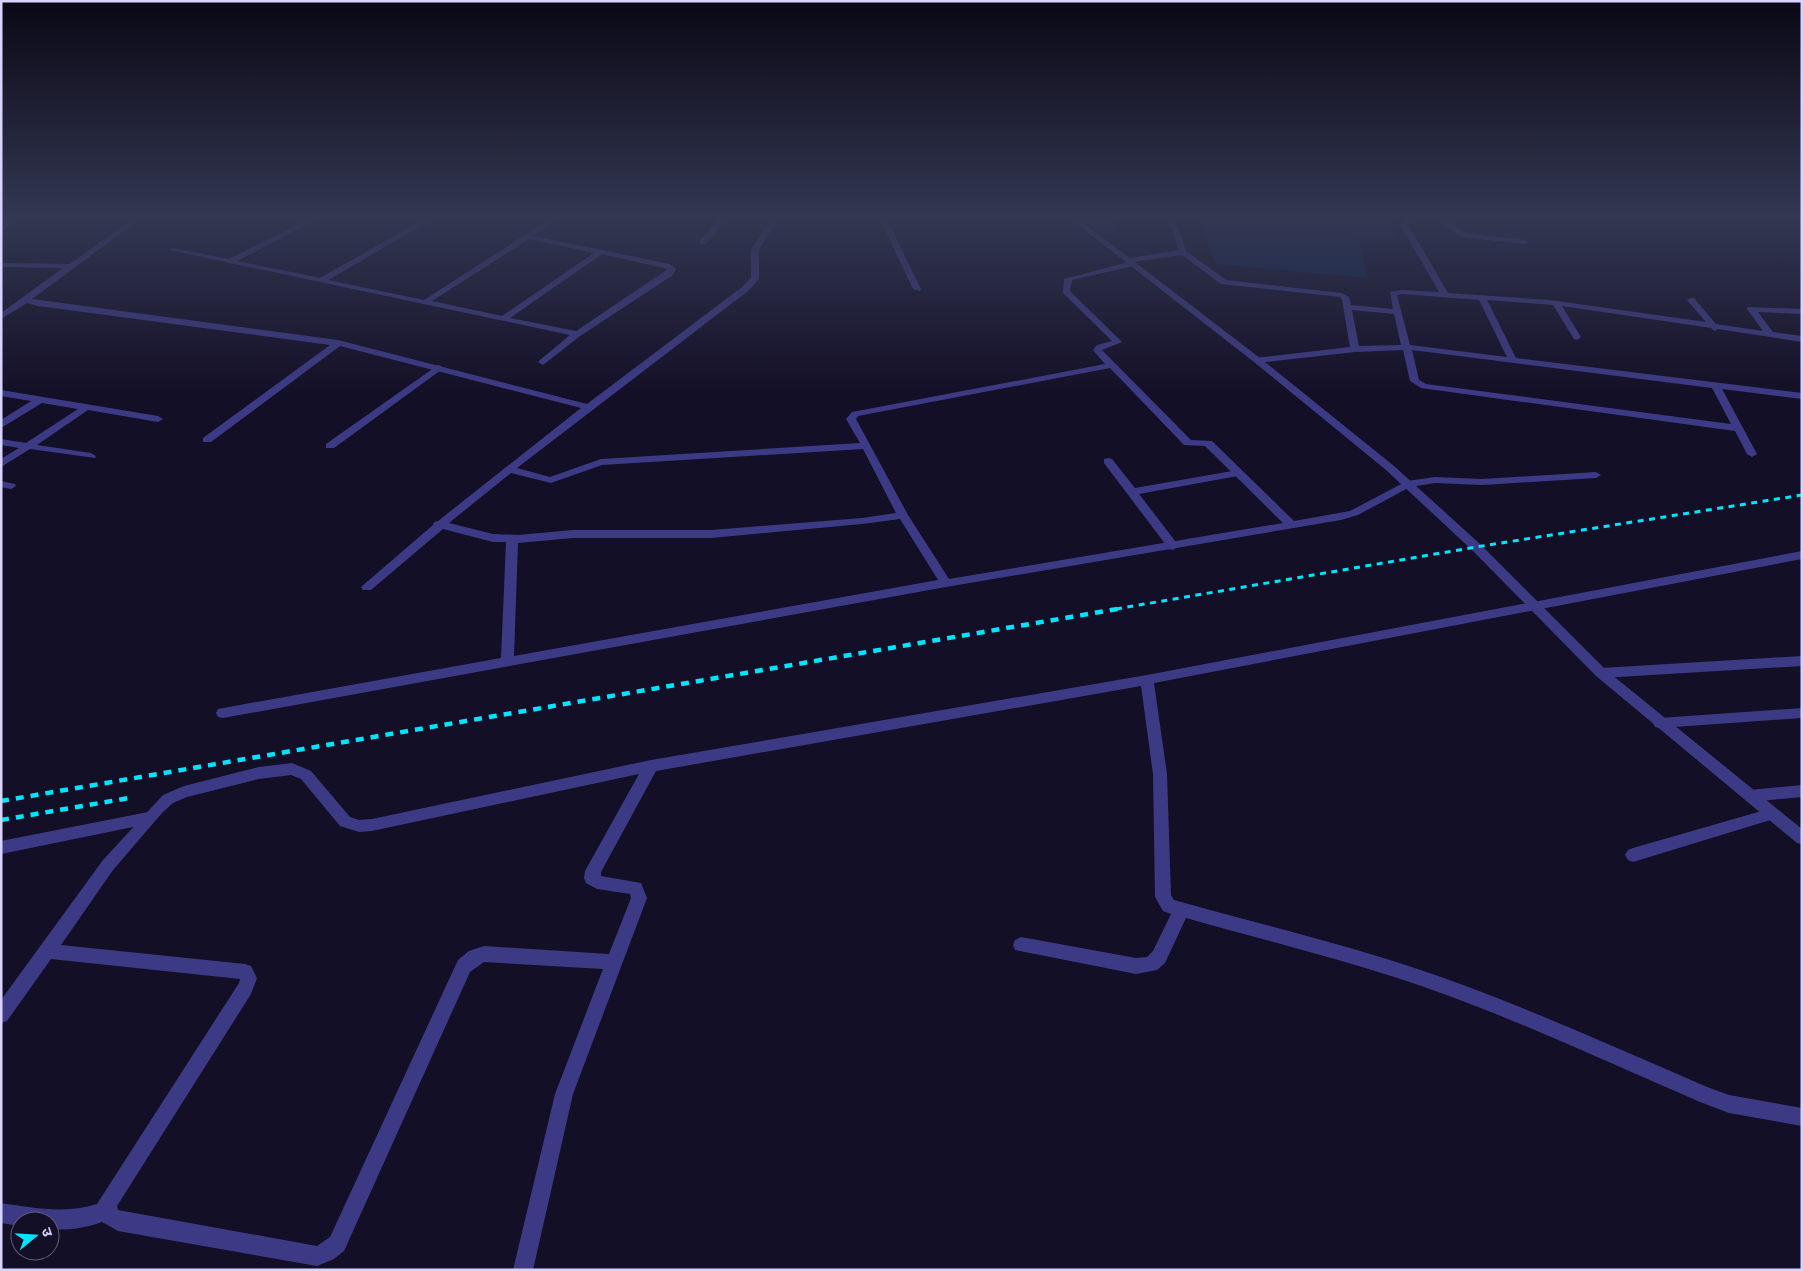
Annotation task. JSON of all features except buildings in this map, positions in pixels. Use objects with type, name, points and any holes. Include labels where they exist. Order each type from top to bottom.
[{"type":"street","points":[[1,317],[57,276]]},
{"type":"street","points":[[303,276],[577,334]]},
{"type":"street","points":[[322,280],[329,276]]},
{"type":"street","points":[[426,302],[466,276]]},
{"type":"street","points":[[504,318],[565,276]]},
{"type":"street","points":[[543,362],[577,334],[665,276]]},
{"type":"street","points":[[367,587],[438,524],[750,284],[755,276]]},
{"type":"street","points":[[910,276],[916,289]]},
{"type":"street","points":[[1071,276],[1065,289],[1117,340],[1116,344],[1097,348],[1188,443],[1208,443],[1292,526]]},
{"type":"street","points":[[1148,276],[1257,360],[1407,484],[1476,547],[1601,673],[1802,838]]},
{"type":"street","points":[[1216,276],[1224,282],[1334,293],[1346,299],[1355,349]]},
{"type":"street","points":[[1434,276],[1445,295]]},
{"type":"street","points":[[1737,428],[1424,386],[1415,381],[1393,294],[1396,292],[1556,303],[1802,340]]},
{"type":"street","points":[[1482,298],[1512,358]]},
{"type":"street","points":[[26,300],[38,304],[338,343],[588,407]]},
{"type":"street","points":[[1691,300],[1715,328]]},
{"type":"street","points":[[1556,303],[1577,337]]},
{"type":"street","points":[[1348,306],[1398,312]]},
{"type":"street","points":[[1771,335],[1751,309],[1802,312]]},
{"type":"street","points":[[207,440],[338,343]]},
{"type":"street","points":[[1257,360],[1355,349],[1407,346],[1802,396]]},
{"type":"street","points":[[946,584],[903,514],[851,419],[855,414],[1113,366]]},
{"type":"street","points":[[330,446],[438,368]]},
{"type":"street","points":[[1715,385],[1752,454]]},
{"type":"street","points":[[1,393],[158,419]]},
{"type":"street","points":[[1,425],[39,400]]},
{"type":"street","points":[[1,464],[86,407]]},
{"type":"street","points":[[1,442],[90,456]]},
{"type":"street","points":[[510,469],[551,480],[601,462],[866,446]]},
{"type":"street","points":[[1108,460],[1173,546]]},
{"type":"street","points":[[1133,492],[1238,473]]},
{"type":"street","points":[[223,713],[946,584],[1292,526],[1354,513],[1407,484],[1434,480],[1482,482],[1596,475]]},
{"type":"street","points":[[438,524],[492,538],[512,539],[573,534],[711,534],[862,520],[903,514]]},
{"type":"street","points":[[507,661],[512,539]]},
{"type":"street","points":[[1,1015],[108,864],[148,818],[168,799],[184,792],[277,769],[292,769],[306,775],[346,822],[359,826],[372,825],[650,766],[1147,680],[1802,554]]},
{"type":"street","points":[[1601,673],[1802,661]]},
{"type":"street","points":[[1147,680],[1160,774],[1163,897],[1169,906],[1180,911],[1330,951],[1438,984],[1504,1008],[1706,1096],[1729,1104],[1802,1117]]},
{"type":"street","points":[[1660,723],[1802,713]]},
{"type":"street","points":[[523,1270],[564,1094],[639,898],[638,892],[634,888],[598,882],[592,878],[593,871],[650,766]]},
{"type":"street","points":[[1750,796],[1802,791]]},
{"type":"street","points":[[1634,854],[1772,814]]},
{"type":"street","points":[[1,848],[148,818]]},
{"type":"street","points":[[1021,945],[1136,966],[1151,964],[1159,958],[1180,911]]},
{"type":"street","points":[[46,951],[245,972],[248,978],[245,988],[107,1204],[109,1216],[118,1221],[317,1256],[327,1252],[337,1244],[464,966],[474,957],[484,954],[614,962]]},
{"type":"street","points":[[1,1213],[60,1222],[88,1218],[108,1210]]},
{"type":"railway","points":[[1116,609],[1476,547],[1802,495]]},
{"type":"railway","points":[[1,801],[1123,608]]},
{"type":"railway","points":[[1,820],[129,798]]}]
